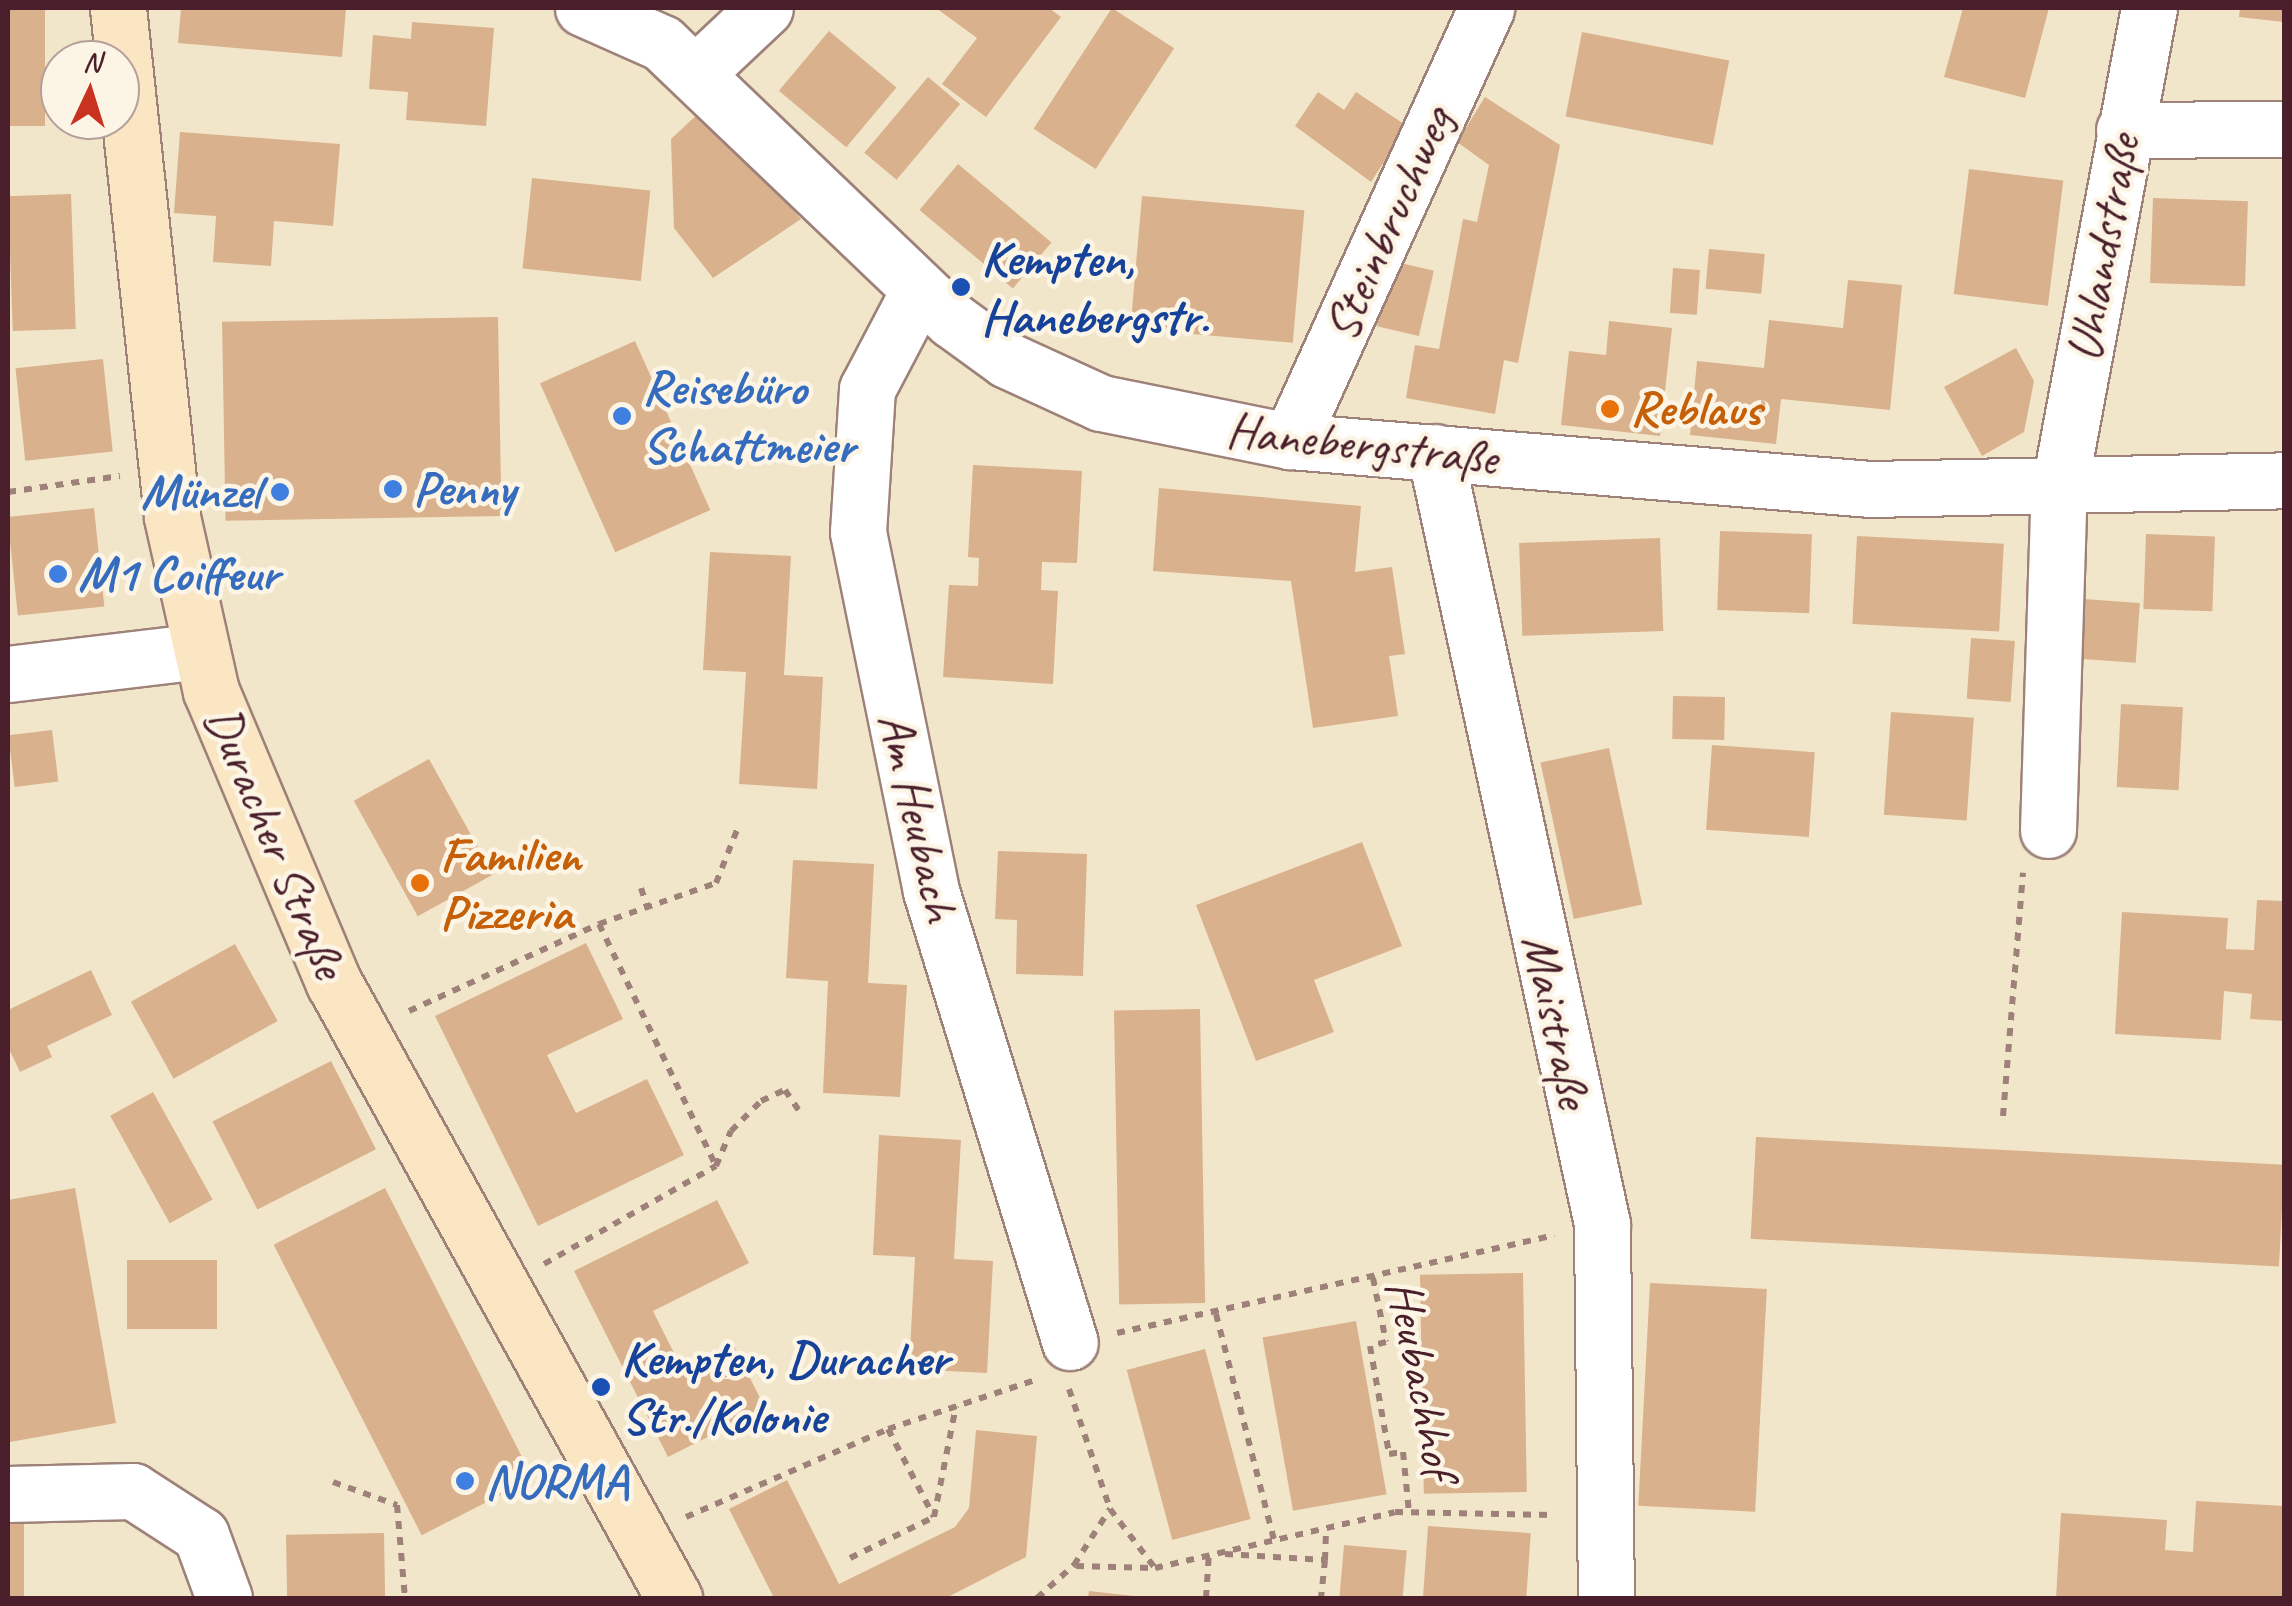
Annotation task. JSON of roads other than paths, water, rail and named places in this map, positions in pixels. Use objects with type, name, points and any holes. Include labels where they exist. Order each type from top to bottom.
[{"type":"main road","name":"Duracher Straße","points":[[118,8],[166,470],[201,651],[256,812],[362,1032],[674,1598]]},
{"type":"street","name":"Hanebergstraße","points":[[583,8],[662,43],[920,290],[1007,360],[1101,402],[1290,441],[1870,489],[2059,489],[2284,480]]},
{"type":"street","points":[[694,74],[765,8]]},
{"type":"street","name":"Steinbruchweg","points":[[1290,441],[1486,8]]},
{"type":"street","name":"Uhlandstraße","points":[[2048,830],[2059,489],[2149,8]]},
{"type":"street","points":[[2124,130],[2284,129]]},
{"type":"street","name":"Am Heubach","points":[[920,290],[867,389],[858,532],[931,891],[1066,1356]]},
{"type":"street","name":"Maistraße","points":[[1435,452],[1602,1224],[1610,1516],[1606,1598]]},
{"type":"street","points":[[8,674],[201,651]]},
{"type":"street","points":[[8,1494],[133,1491],[201,1535],[224,1598]]},
{"type":"place","name":"Kempten, Hanebergstr.","points":[[961,287]]},
{"type":"place","name":"Reblaus","points":[[1610,409]]},
{"type":"place","name":"Reisebüro Schattmeier","points":[[622,416]]},
{"type":"place","name":"Penny","points":[[393,489]]},
{"type":"place","name":"Münzel","points":[[280,492]]},
{"type":"place","name":"M1 Coiffeur","points":[[58,574]]},
{"type":"place","name":"Familien Pizzeria","points":[[420,883]]},
{"type":"place","name":"Kempten, Duracher Str./Kolonie","points":[[601,1387]]},
{"type":"place","name":"NORMA","points":[[465,1481]]}]
